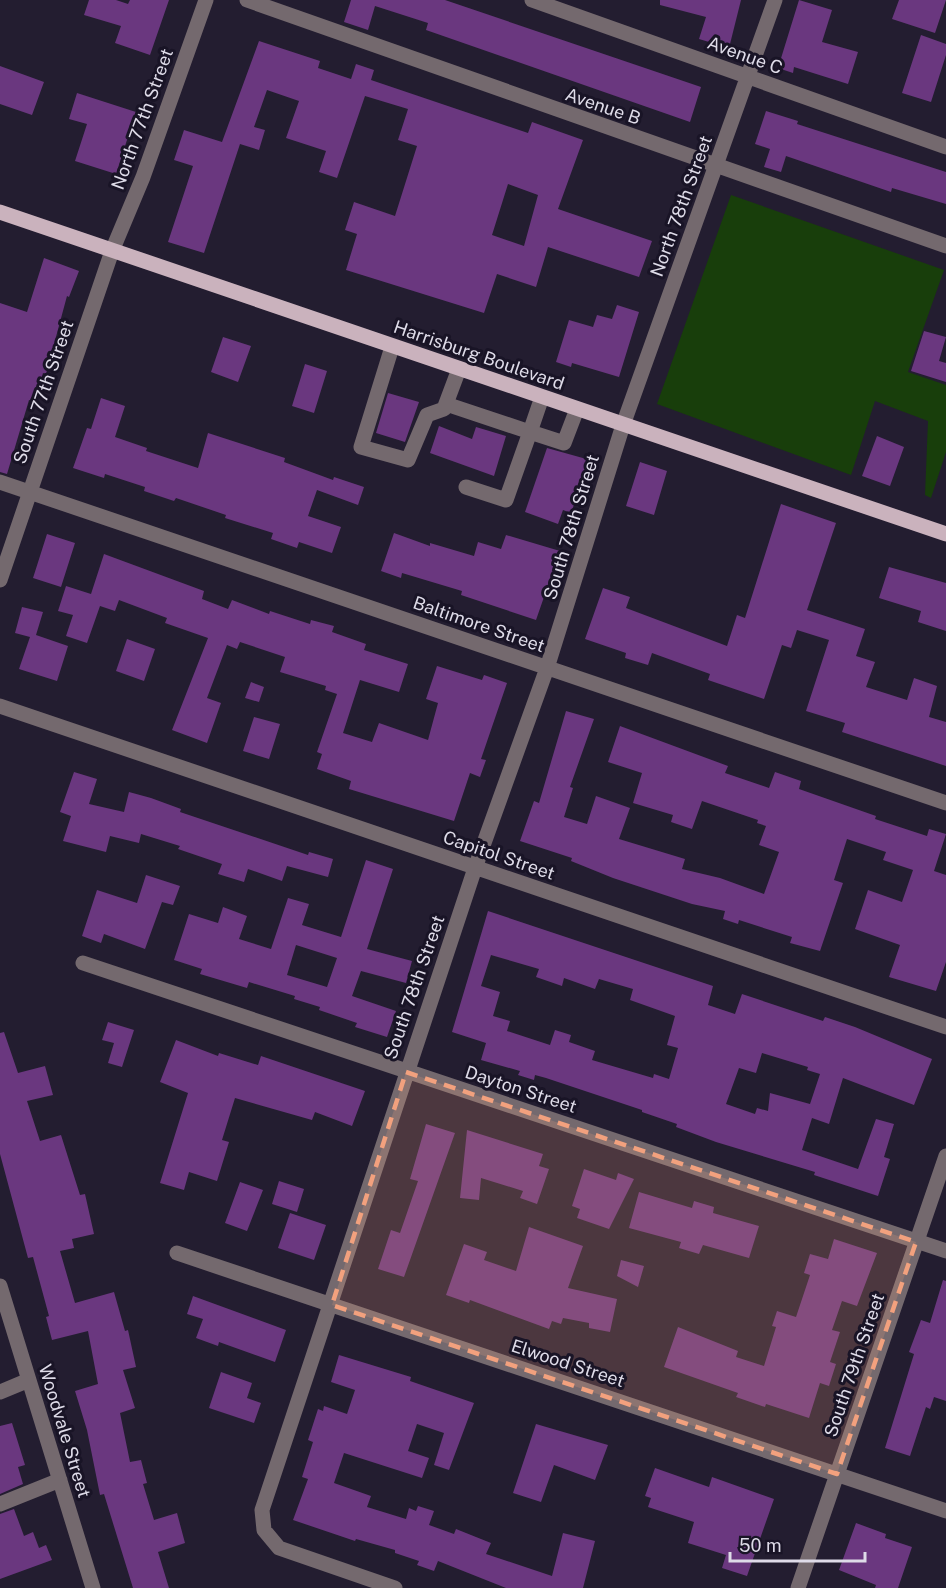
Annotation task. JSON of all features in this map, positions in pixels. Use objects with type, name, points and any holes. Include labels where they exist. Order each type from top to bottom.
[{"type":"main road","name":"Harrisburg Boulevard","points":[[0,213],[946,534]]},
{"type":"street","name":"North 77th Street","points":[[112,251],[143,177],[206,0]]},
{"type":"street","name":"Avenue B","points":[[247,0],[946,246]]},
{"type":"street","name":"Avenue C","points":[[532,0],[946,147]]},
{"type":"street","name":"North 78th Street","points":[[623,425],[776,0]]},
{"type":"street","name":"South 77th Street","points":[[0,580],[112,251]]},
{"type":"street","points":[[393,346],[361,447],[408,460],[427,416],[444,409],[459,369]]},
{"type":"street","points":[[466,487],[506,500],[542,397]]},
{"type":"street","points":[[446,404],[564,443],[577,409]]},
{"type":"street","name":"South 78th Street","points":[[395,1588],[279,1548],[264,1530],[262,1510],[332,1305],[406,1072],[475,868],[547,668],[623,425]]},
{"type":"street","name":"Baltimore Street","points":[[0,482],[946,803]]},
{"type":"street","name":"Capitol Street","points":[[0,706],[946,1027]]},
{"type":"street","name":"Dayton Street","points":[[83,963],[946,1251]]},
{"type":"street","name":"South 79th Street","points":[[798,1588],[946,1155]]},
{"type":"street","name":"Elwood Street","points":[[177,1253],[946,1511]]},
{"type":"street","name":"Woodvale Street","points":[[0,1286],[93,1588]]},
{"type":"street","points":[[0,1392],[29,1380]]},
{"type":"street","points":[[0,1504],[60,1480]]},
{"type":"highlighted area","points":[[406,1072],[916,1242],[837,1474],[332,1305]]},
{"type":"green space","points":[[731,195],[944,270],[908,372],[946,385],[946,452],[931,498],[925,495],[928,421],[875,401],[851,475],[657,404]]},
{"type":"building","points":[[89,0],[116,0],[128,4],[130,0],[169,0],[150,55],[115,43],[121,26],[84,15]]},
{"type":"building","points":[[351,0],[445,0],[701,87],[690,122],[426,30],[428,23],[375,6],[368,30],[344,22]]},
{"type":"building","points":[[660,0],[741,0],[729,48],[699,39],[706,17],[660,5]]},
{"type":"building","points":[[799,0],[832,10],[822,42],[858,52],[848,84],[794,67],[793,73],[778,68]]},
{"type":"building","points":[[899,0],[946,0],[935,33],[892,19]]},
{"type":"building","points":[[921,35],[946,44],[946,55],[931,102],[902,93]]},
{"type":"building","points":[[259,41],[320,61],[318,68],[351,79],[356,64],[374,70],[371,80],[528,133],[532,122],[583,140],[558,209],[652,241],[639,277],[548,247],[536,287],[497,274],[484,313],[346,270],[357,234],[345,230],[354,202],[395,216],[417,146],[398,140],[408,109],[365,96],[337,178],[319,172],[326,151],[286,138],[299,101],[267,90],[254,127],[265,130],[259,150],[240,144],[204,253],[168,242],[193,166],[174,160],[184,130],[222,142]],"holes":[[[508,184],[538,195],[524,246],[492,235]]]},
{"type":"building","points":[[0,66],[44,82],[32,115],[0,104]]},
{"type":"building","points":[[77,93],[136,112],[116,174],[75,161],[87,124],[69,119]]},
{"type":"building","points":[[766,111],[798,121],[797,124],[946,172],[946,204],[892,188],[891,192],[786,156],[781,172],[764,167],[770,149],[755,144]]},
{"type":"building","points":[[44,258],[79,271],[69,297],[67,296],[46,374],[43,373],[35,401],[29,400],[7,474],[0,472],[0,303],[27,312]]},
{"type":"building","points":[[617,305],[639,312],[619,377],[572,363],[571,367],[556,362],[569,320],[593,327],[597,315],[612,319]]},
{"type":"building","points":[[924,331],[946,337],[939,361],[946,363],[946,382],[911,371]]},
{"type":"building","points":[[223,337],[251,346],[238,382],[211,372]]},
{"type":"building","points":[[305,364],[327,371],[314,413],[292,406]]},
{"type":"building","points":[[388,393],[419,402],[405,442],[376,433]]},
{"type":"building","points":[[101,398],[125,406],[115,437],[147,448],[146,451],[198,468],[208,433],[285,458],[284,462],[333,480],[334,477],[364,487],[358,505],[317,490],[308,516],[341,527],[332,553],[299,542],[297,548],[271,539],[273,533],[225,518],[226,515],[176,498],[174,501],[144,491],[145,487],[105,474],[104,478],[73,468],[87,428],[91,429]]},
{"type":"building","points":[[439,426],[472,439],[476,427],[506,436],[494,476],[430,453]]},
{"type":"building","points":[[877,436],[904,447],[890,486],[862,476]]},
{"type":"building","points":[[547,448],[590,460],[571,513],[563,510],[558,524],[525,512]]},
{"type":"building","points":[[640,462],[667,471],[654,515],[626,506]]},
{"type":"building","points":[[781,504],[836,523],[807,610],[865,629],[856,656],[875,662],[866,687],[907,700],[914,678],[937,686],[929,717],[946,722],[946,766],[842,732],[845,723],[806,711],[829,640],[797,630],[791,648],[782,645],[764,699],[708,680],[710,674],[652,653],[648,665],[625,658],[626,653],[585,639],[603,588],[630,597],[626,608],[727,646],[737,615],[745,618]]},
{"type":"building","points":[[394,533],[430,546],[430,543],[474,556],[478,542],[501,549],[506,535],[560,551],[536,620],[461,595],[462,591],[402,573],[401,578],[381,571]]},
{"type":"building","points":[[47,534],[75,543],[61,587],[33,578]]},
{"type":"building","points":[[104,554],[204,591],[202,599],[228,609],[232,600],[269,614],[270,611],[310,624],[311,620],[334,626],[332,632],[366,644],[364,650],[408,664],[399,692],[360,680],[343,733],[372,742],[379,723],[428,740],[438,703],[426,699],[437,666],[482,680],[484,675],[507,683],[481,759],[486,760],[480,777],[470,773],[454,821],[349,789],[351,781],[317,769],[322,754],[317,752],[337,694],[325,690],[326,686],[280,672],[285,657],[240,642],[237,649],[227,645],[207,698],[221,703],[207,743],[172,730],[208,638],[165,623],[167,618],[119,600],[115,611],[100,606],[87,643],[66,636],[73,615],[58,611],[66,586],[91,594]]},
{"type":"building","points":[[889,567],[946,583],[946,631],[918,622],[921,611],[879,598]]},
{"type":"building","points":[[22,607],[43,612],[36,635],[68,646],[57,681],[19,669],[30,637],[15,633]]},
{"type":"building","points":[[127,639],[155,649],[144,681],[116,671]]},
{"type":"building","points":[[251,682],[264,687],[259,702],[245,698]]},
{"type":"building","points":[[566,711],[594,719],[570,787],[573,788],[564,817],[587,824],[596,796],[630,808],[619,839],[685,859],[682,869],[720,878],[764,894],[779,852],[759,845],[766,826],[757,823],[758,820],[702,801],[692,829],[671,822],[673,815],[633,803],[642,773],[608,762],[620,726],[728,766],[725,773],[769,788],[775,772],[801,781],[799,789],[876,816],[875,819],[927,836],[929,829],[946,834],[934,871],[946,875],[946,962],[936,991],[889,977],[900,945],[855,929],[868,890],[902,902],[913,870],[883,860],[886,852],[847,839],[834,880],[843,883],[820,951],[790,943],[792,937],[739,920],[738,924],[723,919],[725,911],[692,904],[613,878],[571,861],[572,858],[520,841],[534,801],[539,803]]},
{"type":"building","points":[[254,717],[280,724],[269,759],[243,751]]},
{"type":"building","points":[[74,772],[97,779],[89,804],[124,812],[129,792],[151,798],[181,809],[180,812],[308,855],[309,852],[333,859],[328,877],[287,866],[282,881],[248,869],[244,882],[218,874],[222,864],[178,849],[180,846],[141,834],[139,843],[110,836],[106,852],[63,841],[71,816],[60,812]]},
{"type":"building","points":[[366,860],[393,869],[367,949],[412,961],[406,983],[361,971],[352,996],[396,1011],[387,1037],[355,1027],[357,1023],[319,1010],[320,1007],[294,999],[295,996],[249,982],[247,988],[200,974],[202,969],[174,960],[189,914],[218,923],[223,907],[247,916],[239,939],[271,949],[288,898],[309,904],[302,925],[341,937]],"holes":[[[296,945],[337,958],[327,987],[287,975]]]},
{"type":"building","points":[[146,875],[180,886],[173,905],[162,902],[145,949],[104,934],[101,943],[82,936],[97,890],[137,903]]},
{"type":"building","points":[[488,911],[713,986],[708,1005],[735,1014],[742,994],[823,1021],[825,1017],[855,1027],[932,1059],[914,1105],[843,1078],[829,1124],[812,1118],[802,1150],[858,1169],[876,1119],[894,1124],[884,1157],[890,1159],[878,1196],[814,1175],[815,1172],[716,1142],[676,1127],[677,1124],[642,1112],[642,1110],[546,1078],[535,1075],[534,1080],[518,1075],[520,1071],[481,1060],[486,1043],[452,1032]],"holes":[[[491,955],[539,969],[536,977],[562,986],[564,978],[595,989],[599,979],[633,989],[630,1000],[675,1016],[667,1045],[678,1048],[669,1079],[654,1074],[653,1078],[592,1060],[595,1051],[569,1042],[571,1035],[555,1030],[550,1045],[507,1031],[510,1021],[493,1016],[500,992],[481,986]],[[762,1053],[808,1067],[807,1070],[820,1074],[810,1104],[770,1093],[768,1111],[757,1108],[755,1114],[726,1104],[739,1068],[756,1073]]]},
{"type":"building","points":[[108,1022],[134,1030],[122,1067],[108,1063],[114,1043],[102,1040]]},
{"type":"building","points":[[4,1032],[18,1073],[45,1066],[53,1095],[27,1101],[40,1141],[61,1135],[80,1195],[85,1194],[94,1234],[72,1239],[74,1248],[60,1251],[75,1303],[114,1292],[125,1331],[128,1330],[136,1367],[123,1370],[135,1408],[120,1413],[130,1462],[141,1460],[147,1483],[143,1484],[154,1520],[177,1513],[185,1543],[158,1552],[169,1588],[133,1588],[104,1494],[100,1495],[87,1430],[75,1391],[98,1384],[88,1331],[52,1340],[46,1317],[49,1316],[33,1257],[28,1258],[0,1154],[0,1033]]},
{"type":"building","points":[[176,1040],[218,1056],[219,1053],[258,1065],[261,1056],[365,1091],[352,1126],[315,1112],[312,1120],[235,1098],[222,1140],[229,1142],[217,1181],[189,1172],[184,1190],[160,1183],[188,1093],[160,1082]]},
{"type":"building","points":[[426,1124],[455,1133],[404,1277],[378,1269],[391,1230],[400,1233],[418,1181],[410,1179]]},
{"type":"building","points":[[467,1130],[543,1154],[539,1166],[549,1169],[537,1204],[520,1198],[523,1191],[481,1178],[479,1200],[460,1198]]},
{"type":"building","points":[[584,1169],[616,1180],[618,1173],[634,1179],[609,1229],[577,1218],[580,1209],[572,1206]]},
{"type":"building","points":[[279,1181],[304,1189],[297,1212],[272,1204]]},
{"type":"building","points":[[240,1182],[263,1190],[247,1231],[225,1223]]},
{"type":"building","points":[[639,1192],[692,1208],[694,1201],[714,1207],[713,1213],[759,1226],[749,1258],[703,1245],[699,1254],[679,1248],[681,1242],[629,1228]]},
{"type":"building","points":[[290,1213],[326,1225],[314,1260],[278,1248]]},
{"type":"building","points":[[529,1227],[583,1246],[568,1288],[617,1299],[610,1332],[589,1328],[589,1323],[563,1318],[561,1324],[552,1321],[549,1329],[470,1300],[469,1303],[446,1295],[464,1244],[487,1252],[484,1260],[516,1271]]},
{"type":"building","points":[[834,1239],[877,1253],[857,1306],[842,1301],[832,1330],[840,1332],[830,1362],[836,1364],[829,1386],[820,1383],[809,1418],[736,1397],[738,1393],[664,1367],[678,1327],[738,1351],[736,1357],[764,1366],[776,1327],[772,1326],[777,1311],[796,1317],[810,1275],[804,1273],[810,1254],[828,1259]]},
{"type":"building","points":[[621,1260],[644,1266],[638,1287],[617,1276]]},
{"type":"building","points":[[943,1280],[946,1281],[946,1401],[934,1397],[930,1409],[926,1407],[910,1456],[885,1448],[914,1354],[909,1352],[921,1320],[930,1323]]},
{"type":"building","points":[[193,1296],[286,1330],[275,1362],[219,1342],[218,1346],[196,1338],[203,1319],[187,1314]]},
{"type":"building","points":[[339,1355],[411,1377],[410,1381],[474,1403],[449,1470],[434,1465],[444,1433],[417,1424],[408,1451],[429,1458],[422,1478],[344,1453],[334,1483],[371,1496],[367,1507],[406,1519],[409,1508],[416,1511],[418,1506],[434,1511],[429,1525],[454,1534],[456,1529],[491,1543],[486,1554],[552,1576],[563,1533],[595,1541],[583,1588],[506,1588],[438,1561],[434,1571],[417,1565],[419,1561],[395,1553],[395,1550],[356,1539],[355,1541],[293,1520],[308,1479],[302,1477],[313,1442],[308,1440],[318,1409],[323,1411],[324,1406],[347,1414],[355,1390],[331,1382]]},
{"type":"building","points":[[221,1372],[252,1383],[247,1398],[261,1403],[254,1423],[209,1408]]},
{"type":"building","points":[[12,1423],[25,1465],[18,1467],[23,1484],[0,1494],[0,1426]]},
{"type":"building","points":[[536,1424],[608,1445],[595,1480],[554,1465],[541,1502],[513,1493]]},
{"type":"building","points":[[655,1468],[709,1487],[712,1477],[774,1499],[747,1576],[722,1568],[726,1555],[688,1543],[694,1522],[648,1507],[651,1498],[645,1496]]},
{"type":"building","points":[[14,1509],[24,1536],[33,1532],[39,1548],[46,1545],[52,1560],[0,1579],[0,1514]]},
{"type":"building","points":[[856,1523],[886,1534],[885,1538],[912,1547],[898,1588],[875,1588],[876,1585],[839,1570]]}]
